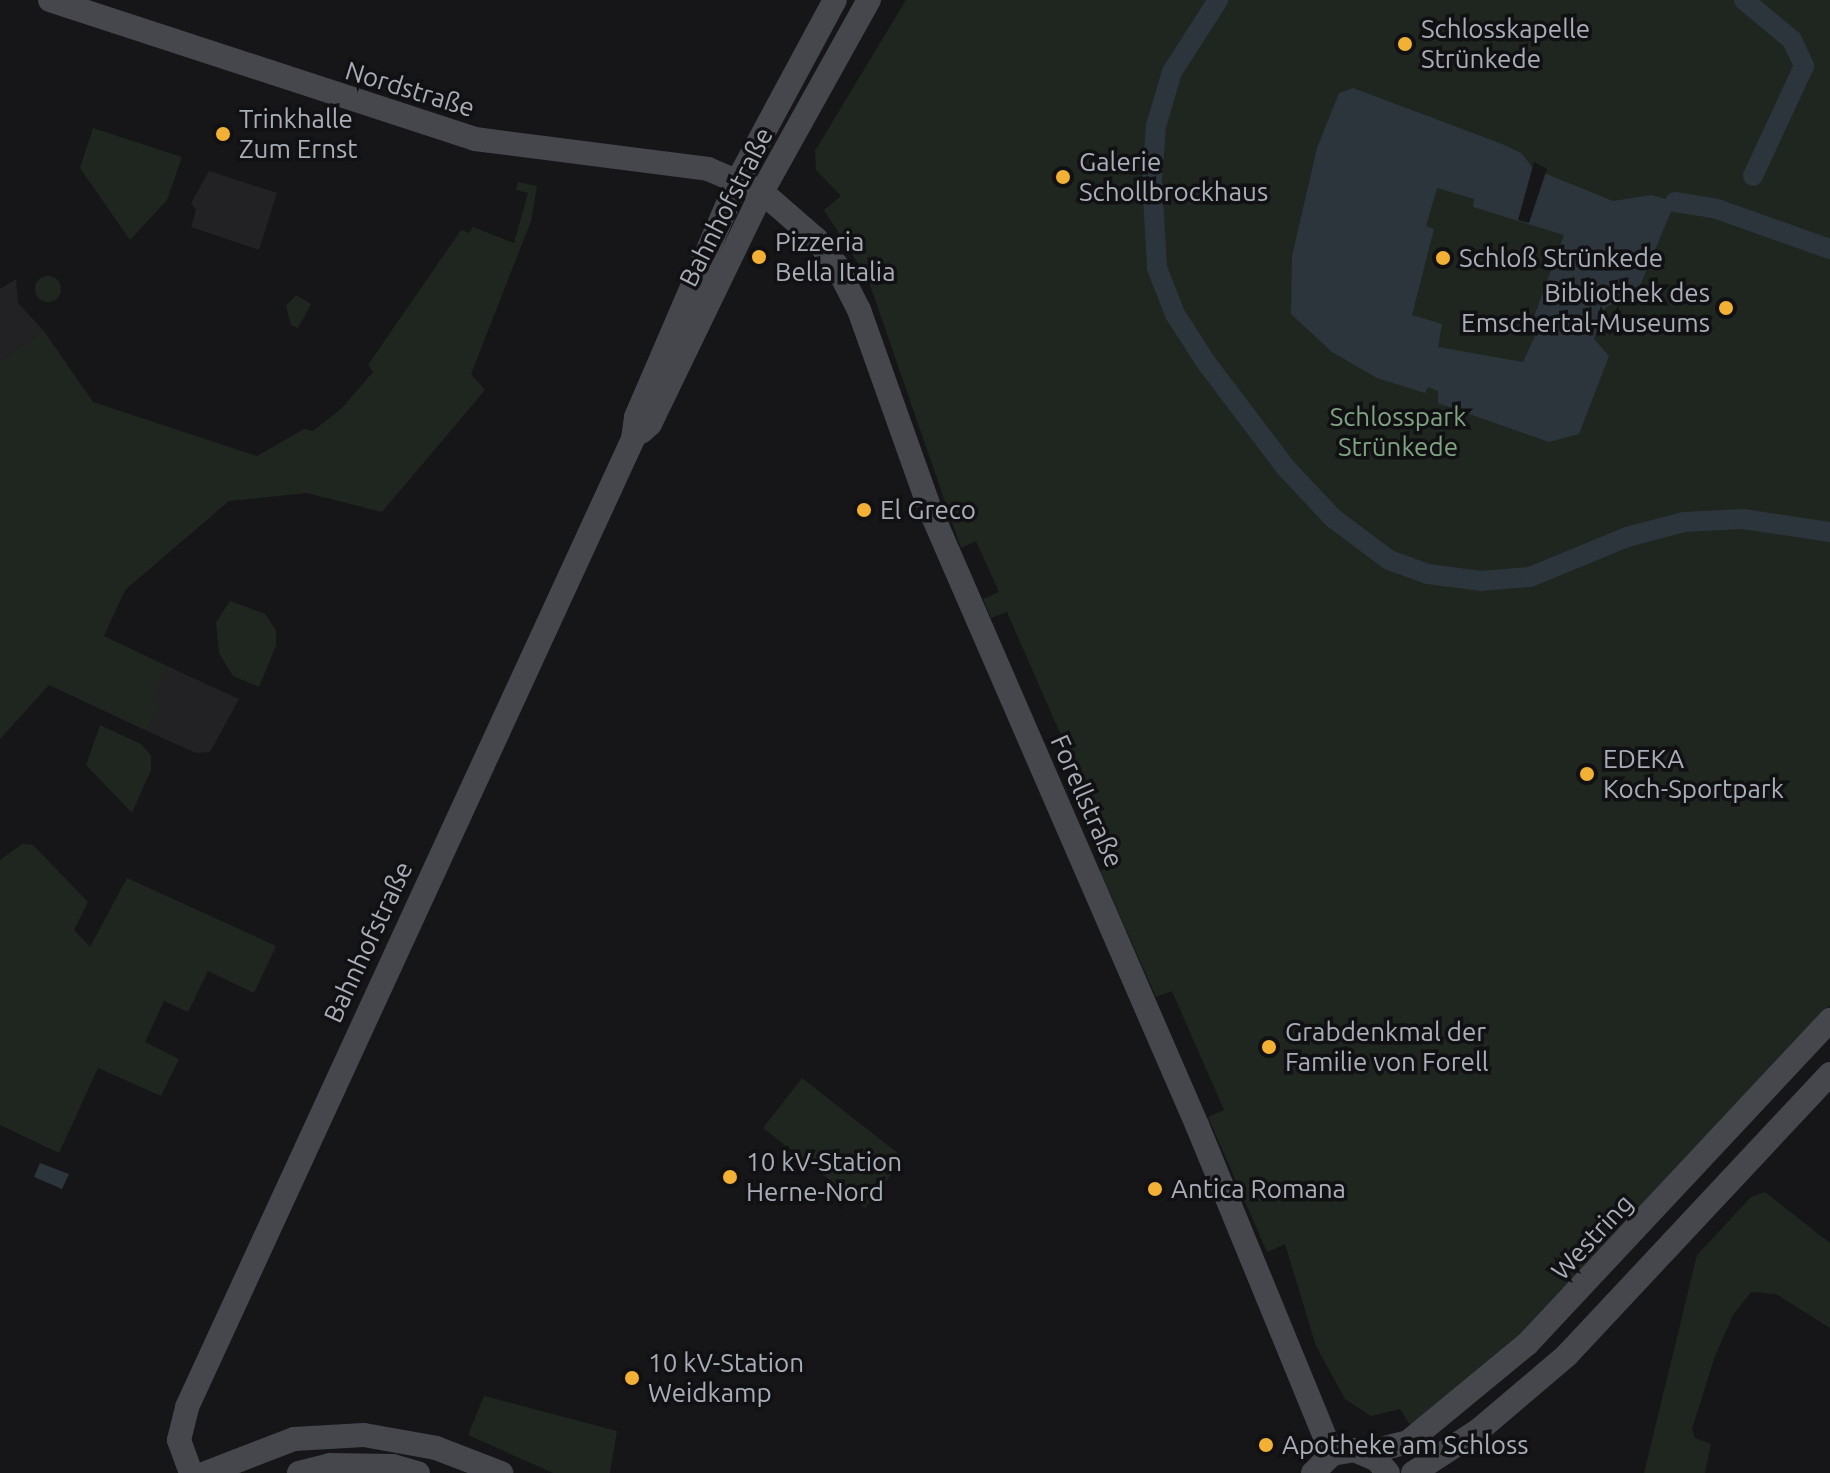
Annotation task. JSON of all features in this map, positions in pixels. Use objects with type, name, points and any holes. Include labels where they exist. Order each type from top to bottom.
[{"type":"street","name":"Nordstraße","points":[[50,0],[475,139],[663,161],[738,180],[762,192]]},
{"type":"street","name":"Bahnhofstraße","points":[[191,1473],[179,1440],[187,1407],[633,439],[636,417],[738,180],[835,0]]},
{"type":"street","name":"Bahnhofstraße","points":[[633,439],[650,424],[762,192],[869,0]]},
{"type":"street","name":"Forellstraße","points":[[762,192],[816,239],[836,265],[859,310],[931,512],[1197,1125],[1332,1454]]},
{"type":"street","name":"Westring","points":[[1332,1454],[1365,1453],[1408,1442],[1527,1344],[1830,1020]]},
{"type":"street","points":[[1413,1473],[1479,1430],[1567,1355],[1830,1074]]},
{"type":"street","points":[[206,1473],[294,1439],[364,1435],[436,1448],[501,1473]]},
{"type":"street","points":[[1365,1453],[1388,1473]]},
{"type":"street","points":[[1313,1473],[1332,1454]]},
{"type":"street","points":[[299,1473],[330,1465],[393,1466],[418,1473]]},
{"type":"shaded area","points":[[1353,88],[1502,144],[1521,153],[1534,169],[1613,201],[1652,195],[1675,202],[1639,288],[1605,308],[1594,339],[1609,356],[1579,434],[1549,442],[1438,403],[1438,391],[1428,387],[1425,393],[1377,378],[1332,352],[1291,314],[1292,256],[1317,148],[1339,93]],"holes":[[[1437,188],[1474,199],[1473,207],[1564,235],[1528,333],[1535,336],[1523,362],[1438,347],[1442,324],[1412,315],[1434,229],[1426,226]]]},
{"type":"shaded area","points":[[209,171],[277,193],[259,250],[191,227],[196,210],[191,203]]},
{"type":"shaded area","points":[[16,279],[18,303],[44,331],[0,361],[0,289]]},
{"type":"shaded area","points":[[167,666],[239,699],[210,752],[196,753],[147,731],[158,706],[150,702]]},
{"type":"shaded area","points":[[40,1163],[69,1174],[62,1189],[34,1177]]},
{"type":"green space","name":"Schlosspark Strünkede","points":[[906,0],[1830,0],[1830,1005],[1546,1312],[1414,1431],[1400,1409],[1371,1416],[1345,1399],[1316,1346],[1285,1244],[1267,1252],[1208,1117],[1224,1110],[1172,991],[1156,997],[1100,871],[1106,868],[1083,817],[1094,811],[1007,612],[991,618],[983,599],[999,592],[976,541],[961,548],[868,279],[824,210],[841,196],[816,170],[815,151]]},
{"type":"green space","points":[[93,128],[182,157],[167,200],[130,240],[80,168]]},
{"type":"green space","points":[[518,182],[537,186],[531,221],[471,374],[485,390],[382,512],[307,493],[229,501],[125,590],[104,636],[167,666],[151,702],[159,706],[147,731],[49,685],[0,739],[0,361],[44,331],[93,402],[257,456],[304,429],[313,431],[342,408],[373,372],[368,365],[461,230],[469,233],[473,227],[514,243],[528,193],[516,190]]},
{"type":"green space","points":[[48,276],[57,280],[61,289],[57,298],[48,302],[39,298],[35,289],[39,280]]},
{"type":"green space","points":[[296,295],[311,304],[298,328],[291,325],[286,306]]},
{"type":"green space","points":[[230,601],[265,614],[276,630],[276,646],[259,687],[233,676],[219,653],[216,622]]},
{"type":"green space","points":[[100,725],[141,744],[151,755],[151,770],[132,813],[86,765]]},
{"type":"green space","points":[[22,844],[33,845],[88,902],[74,930],[90,947],[127,878],[276,946],[254,993],[208,971],[188,1012],[164,1001],[145,1042],[179,1059],[161,1096],[98,1068],[59,1153],[0,1125],[0,860]]},
{"type":"green space","points":[[802,1078],[904,1158],[865,1208],[763,1128]]},
{"type":"green space","points":[[1765,1192],[1830,1243],[1830,1328],[1776,1294],[1751,1292],[1733,1315],[1715,1356],[1692,1429],[1695,1438],[1711,1444],[1705,1473],[1644,1473],[1697,1255],[1751,1197]]},
{"type":"green space","points":[[484,1396],[617,1431],[610,1473],[553,1473],[468,1435]]},
{"type":"pier","points":[[1534,162],[1547,169],[1529,223],[1518,220]]},
{"type":"waterway","points":[[1218,0],[1172,72],[1156,126],[1152,180],[1157,268],[1175,314],[1205,361],[1286,468],[1333,518],[1389,560],[1428,574],[1481,581],[1530,577],[1627,537],[1684,522],[1743,519],[1830,532]]},
{"type":"waterway","points":[[1744,0],[1792,40],[1804,66],[1753,176]]},
{"type":"waterway","points":[[1675,202],[1714,208],[1830,249]]},
{"type":"place","name":"Schlosskapelle Strünkede","points":[[1405,44]]},
{"type":"place","name":"Trinkhalle Zum Ernst","points":[[223,134]]},
{"type":"place","name":"Galerie Schollbrockhaus","points":[[1063,177]]},
{"type":"place","name":"Pizzeria Bella Italia","points":[[759,257]]},
{"type":"place","name":"Schloß Strünkede","points":[[1443,258]]},
{"type":"place","name":"Bibliothek des Emschertal-Museums","points":[[1726,308]]},
{"type":"place","name":"El Greco","points":[[864,510]]},
{"type":"place","name":"EDEKA Koch-Sportpark","points":[[1587,774]]},
{"type":"place","name":"Grabdenkmal der Familie von Forell","points":[[1269,1047]]},
{"type":"place","name":"10 kV-Station Herne-Nord","points":[[730,1177]]},
{"type":"place","name":"Antica Romana","points":[[1155,1189]]},
{"type":"place","name":"10 kV-Station Weidkamp","points":[[632,1378]]},
{"type":"place","name":"Apotheke am Schloss","points":[[1266,1445]]}]
